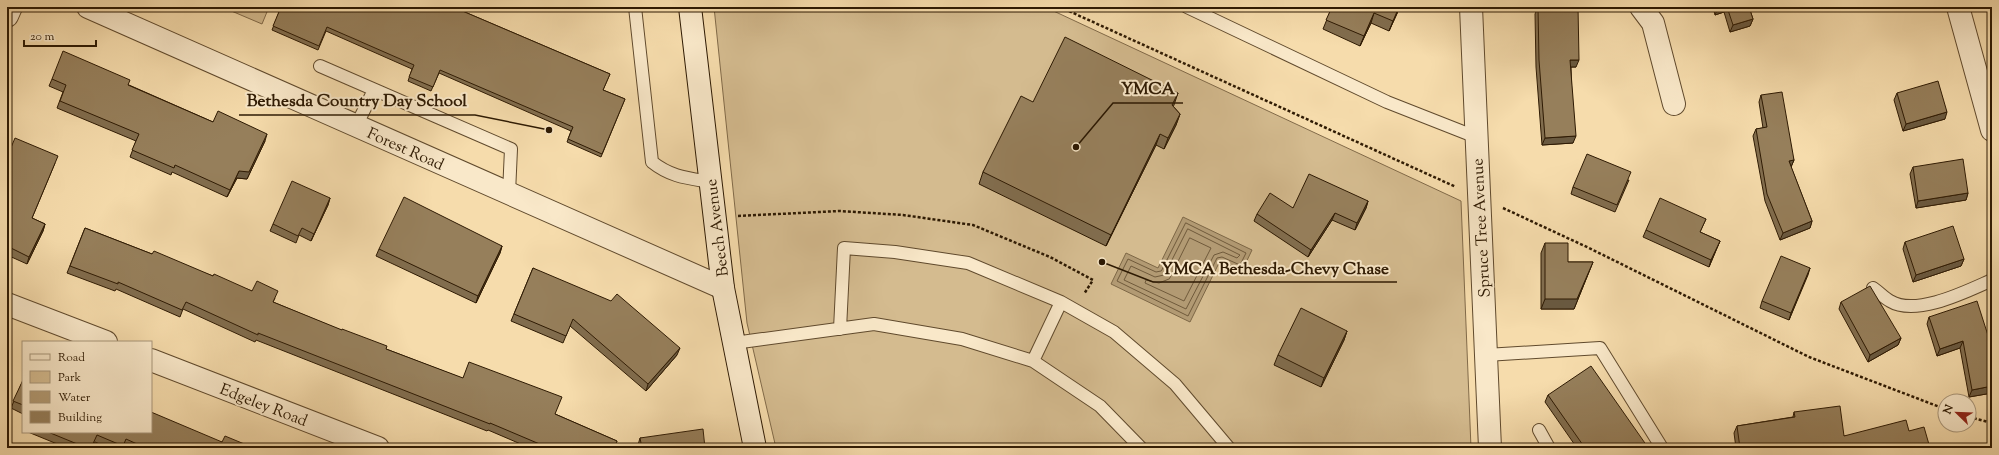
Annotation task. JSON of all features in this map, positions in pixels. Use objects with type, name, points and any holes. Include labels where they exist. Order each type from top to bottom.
[{"type":"street","points":[[7,16],[11,7]]},
{"type":"street","name":"Forest Road","points":[[88,7],[118,13],[356,126],[723,288]]},
{"type":"street","name":"Beech Avenue","points":[[690,7],[723,288],[755,448]]},
{"type":"street","name":"Spruce Tree Avenue","points":[[1471,7],[1490,448]]},
{"type":"street","points":[[1641,7],[1653,23],[1674,104]]},
{"type":"street","points":[[1958,7],[1992,130]]},
{"type":"street","points":[[7,304],[103,341]]},
{"type":"street","name":"Edgeley Road","points":[[152,360],[378,448]]},
{"type":"lane","points":[[635,7],[652,162],[664,172],[710,182]]},
{"type":"lane","points":[[1187,7],[1387,102],[1476,137]]},
{"type":"lane","points":[[320,66],[511,149],[509,193]]},
{"type":"lane","points":[[356,126],[374,90]]},
{"type":"lane","points":[[840,329],[844,248],[895,252],[968,263],[1061,302],[1114,332],[1175,384],[1228,448]]},
{"type":"lane","points":[[1873,288],[1891,302],[1908,306],[1927,304],[1949,298],[1992,280]]},
{"type":"lane","points":[[1033,361],[1061,302]]},
{"type":"lane","points":[[734,343],[874,324],[962,339],[1033,361],[1100,406],[1141,448]]},
{"type":"lane","points":[[1486,355],[1600,348],[1662,448]]},
{"type":"lane","points":[[1539,430],[1550,448]]},
{"type":"path","points":[[1977,419],[1992,423]]},
{"type":"green space","points":[[222,7],[269,7],[262,24]]},
{"type":"green space","points":[[714,7],[1045,7],[1461,201],[1471,448],[776,448],[747,323]]},
{"type":"water","points":[[1183,217],[1252,250],[1242,271],[1220,261],[1190,322],[1111,284],[1126,253],[1158,268]]},
{"type":"building","points":[[281,7],[453,7],[610,74],[603,90],[625,99],[602,154],[568,139],[573,127],[440,70],[433,87],[409,77],[414,65],[327,27],[319,46],[273,26]]},
{"type":"building","points":[[1332,7],[1399,7],[1393,21],[1374,13],[1364,36],[1326,20]]},
{"type":"building","points":[[1538,7],[1578,7],[1579,60],[1570,60],[1576,136],[1545,138],[1539,60]]},
{"type":"building","points":[[1727,7],[1749,7],[1753,19],[1733,25]]},
{"type":"building","points":[[1065,37],[1178,93],[1172,105],[1180,114],[1168,138],[1160,134],[1111,235],[983,172],[1021,96],[1033,102]]},
{"type":"building","points":[[63,51],[130,80],[128,85],[213,122],[218,111],[267,134],[249,172],[239,171],[230,190],[175,165],[174,168],[132,150],[139,134],[60,101],[66,85],[52,79]]},
{"type":"building","points":[[1938,81],[1947,112],[1906,124],[1897,93]]},
{"type":"building","points":[[1782,92],[1794,160],[1789,161],[1812,221],[1783,233],[1767,194],[1756,129],[1767,127],[1761,95]]},
{"type":"building","points":[[15,138],[58,156],[32,218],[45,224],[29,257],[7,246],[7,157]]},
{"type":"building","points":[[1587,154],[1631,172],[1617,205],[1573,187]]},
{"type":"building","points":[[1963,159],[1968,193],[1918,201],[1913,167]]},
{"type":"building","points":[[1309,174],[1368,201],[1357,223],[1335,213],[1311,250],[1257,214],[1270,193],[1293,208]]},
{"type":"building","points":[[292,181],[330,198],[314,234],[302,228],[298,236],[273,224]]},
{"type":"building","points":[[404,197],[502,246],[478,296],[379,249]]},
{"type":"building","points":[[1660,198],[1706,219],[1700,232],[1720,241],[1711,260],[1646,230]]},
{"type":"building","points":[[1953,226],[1964,259],[1916,275],[1905,242]]},
{"type":"building","points":[[85,228],[152,254],[154,251],[213,276],[214,274],[252,291],[257,281],[278,291],[273,302],[342,330],[387,346],[386,349],[463,378],[469,362],[562,397],[555,414],[617,441],[614,448],[549,448],[490,423],[258,333],[258,335],[186,302],[182,310],[118,282],[118,284],[70,266]]},
{"type":"building","points":[[1545,243],[1568,243],[1568,262],[1593,262],[1577,299],[1545,299]]},
{"type":"building","points":[[1781,256],[1810,268],[1791,313],[1762,301]]},
{"type":"building","points":[[533,268],[611,301],[617,294],[680,348],[648,384],[573,319],[566,336],[514,314]]},
{"type":"building","points":[[1870,286],[1901,338],[1870,355],[1841,302]]},
{"type":"building","points":[[1977,301],[1992,348],[1992,386],[1972,390],[1963,341],[1940,349],[1929,317]]},
{"type":"building","points":[[1301,308],[1347,331],[1324,378],[1278,355]]},
{"type":"building","points":[[1591,366],[1647,446],[1645,448],[1585,448],[1548,395]]},
{"type":"building","points":[[22,382],[22,405],[13,401]]},
{"type":"building","points":[[1840,406],[1844,436],[1906,420],[1909,431],[1924,427],[1930,448],[1740,448],[1737,426],[1795,417],[1794,412]]},
{"type":"building","points":[[152,412],[222,442],[225,436],[254,448],[146,448],[126,439],[123,446],[97,435],[91,448],[87,448],[50,433],[152,433]]},
{"type":"building","points":[[703,429],[705,448],[642,448],[640,438]]},
{"type":"place","name":"Bethesda Country Day School","points":[[549,130]]},
{"type":"place","name":"YMCA","points":[[1076,147]]},
{"type":"place","name":"YMCA Bethesda-Chevy Chase","points":[[1102,262]]}]
